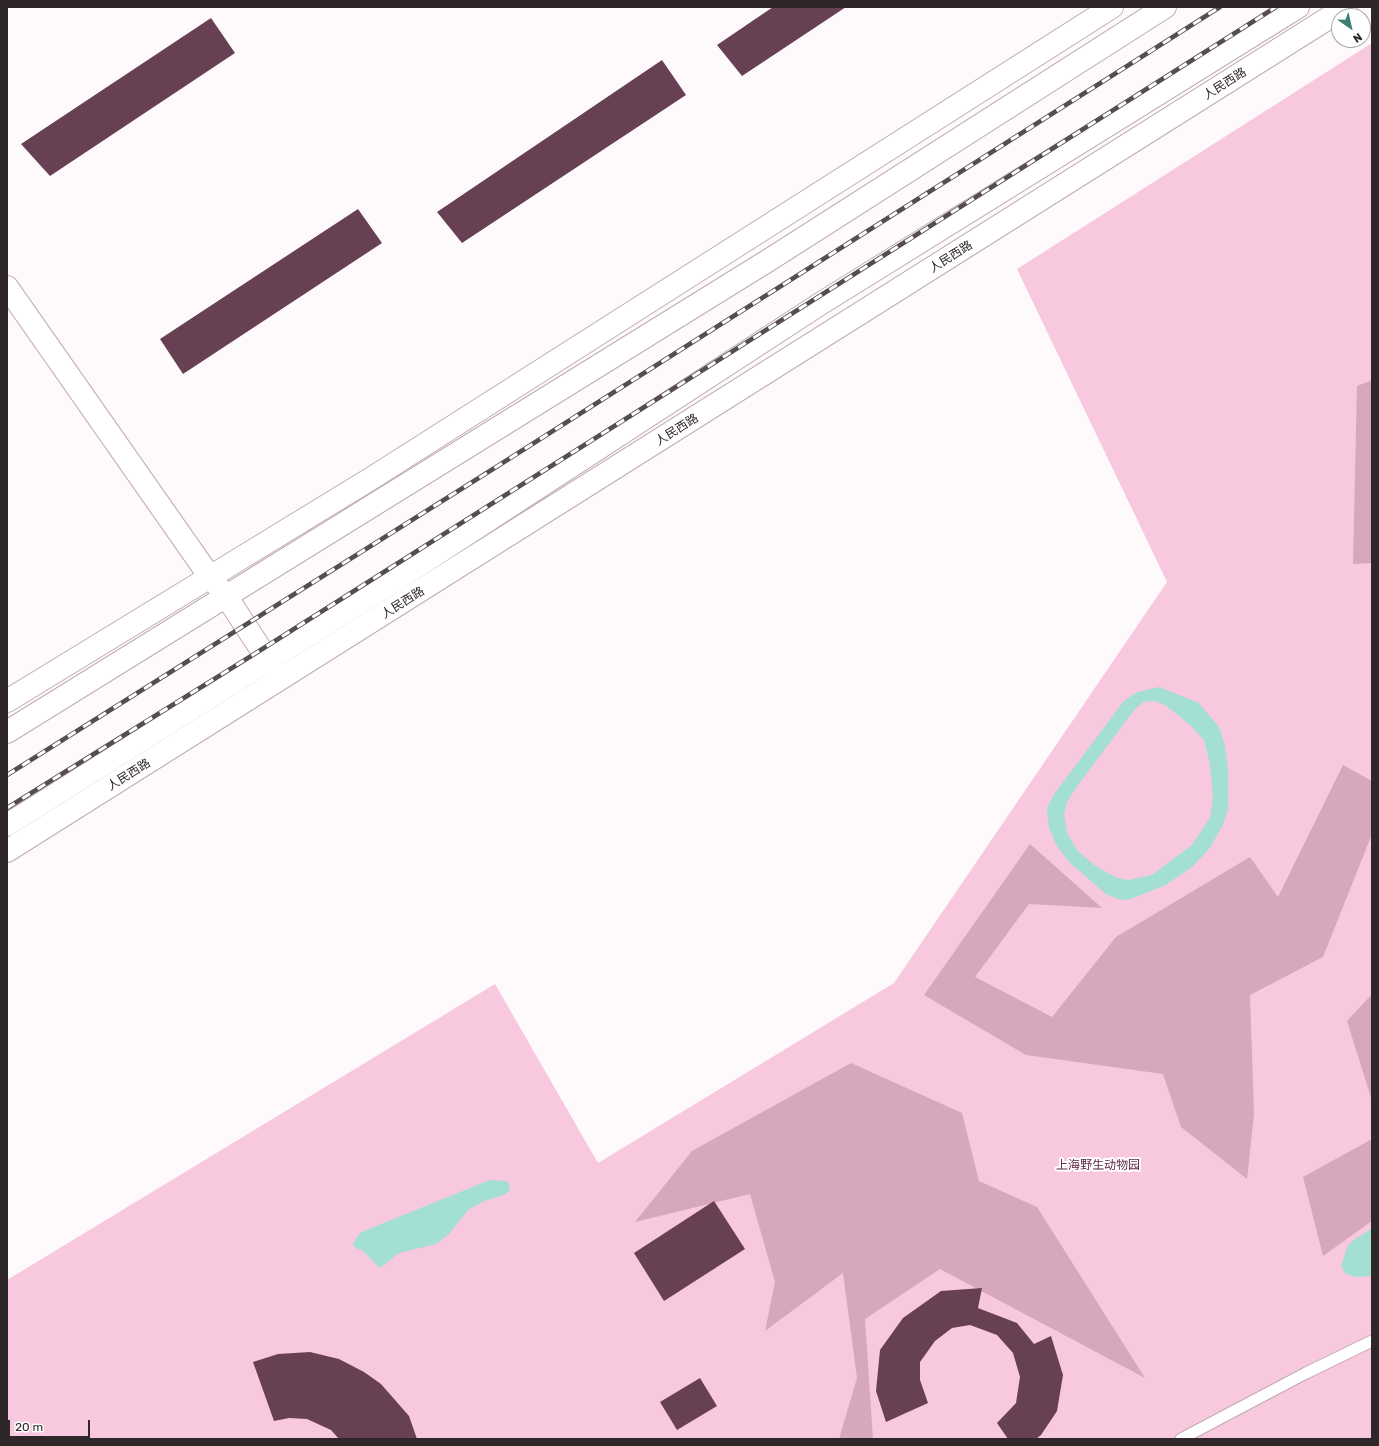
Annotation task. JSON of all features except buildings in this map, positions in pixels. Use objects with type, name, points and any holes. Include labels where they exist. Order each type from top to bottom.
[{"type":"street","points":[[7,702],[372,478],[1112,7]]},
{"type":"street","points":[[7,732],[769,260],[1165,7]]},
{"type":"street","name":"人民西路","points":[[7,824],[404,575],[820,304],[1298,7]]},
{"type":"street","name":"人民西路","points":[[7,851],[1346,7]]},
{"type":"street","points":[[7,287],[210,577],[226,596],[280,680]]},
{"type":"lane","points":[[1181,1439],[1306,1373],[1372,1341]]},
{"type":"path","points":[[7,1434],[11,1439]]},
{"type":"green space","name":"上海野生动物园","points":[[1371,44],[1372,1439],[7,1439],[7,1280],[495,984],[598,1163],[894,983],[1167,582],[1017,269],[1364,48],[1371,48]]},
{"type":"shaded area","points":[[1372,380],[1372,563],[1353,564],[1357,386]]},
{"type":"shaded area","points":[[1159,687],[1199,703],[1219,727],[1225,746],[1228,769],[1228,809],[1223,825],[1209,849],[1193,866],[1166,885],[1128,900],[1117,899],[1106,894],[1069,862],[1057,846],[1049,828],[1047,808],[1055,793],[1124,701],[1137,692]],"holes":[[[1153,701],[1163,704],[1191,726],[1204,740],[1210,764],[1213,798],[1210,818],[1192,845],[1152,875],[1128,880],[1115,877],[1094,865],[1077,850],[1067,833],[1064,814],[1067,802],[1134,710],[1143,702]]]},
{"type":"shaded area","points":[[1343,765],[1372,781],[1372,834],[1323,957],[1250,995],[1254,1114],[1247,1179],[1181,1127],[1163,1074],[1026,1055],[924,995],[1030,844],[1102,908],[1029,904],[975,977],[1052,1017],[1116,937],[1250,857],[1278,897]]},
{"type":"shaded area","points":[[1372,994],[1372,1101],[1347,1021]]},
{"type":"shaded area","points":[[851,1063],[962,1113],[979,1181],[1037,1207],[1145,1378],[940,1269],[865,1319],[873,1439],[839,1439],[857,1378],[843,1273],[765,1331],[775,1282],[750,1194],[635,1222],[692,1151]]},
{"type":"shaded area","points":[[1372,1139],[1372,1221],[1323,1256],[1303,1177]]},
{"type":"shaded area","points":[[490,1180],[506,1181],[509,1184],[510,1190],[504,1195],[484,1201],[468,1210],[449,1234],[436,1244],[399,1253],[380,1268],[363,1251],[354,1247],[353,1244],[359,1234],[366,1230]]},
{"type":"shaded area","points":[[1372,1228],[1372,1276],[1356,1277],[1346,1274],[1341,1266],[1347,1248],[1351,1242]]},
{"type":"railway","points":[[7,775],[493,469],[1220,7]]},
{"type":"railway","points":[[7,808],[256,653],[1276,7]]}]
